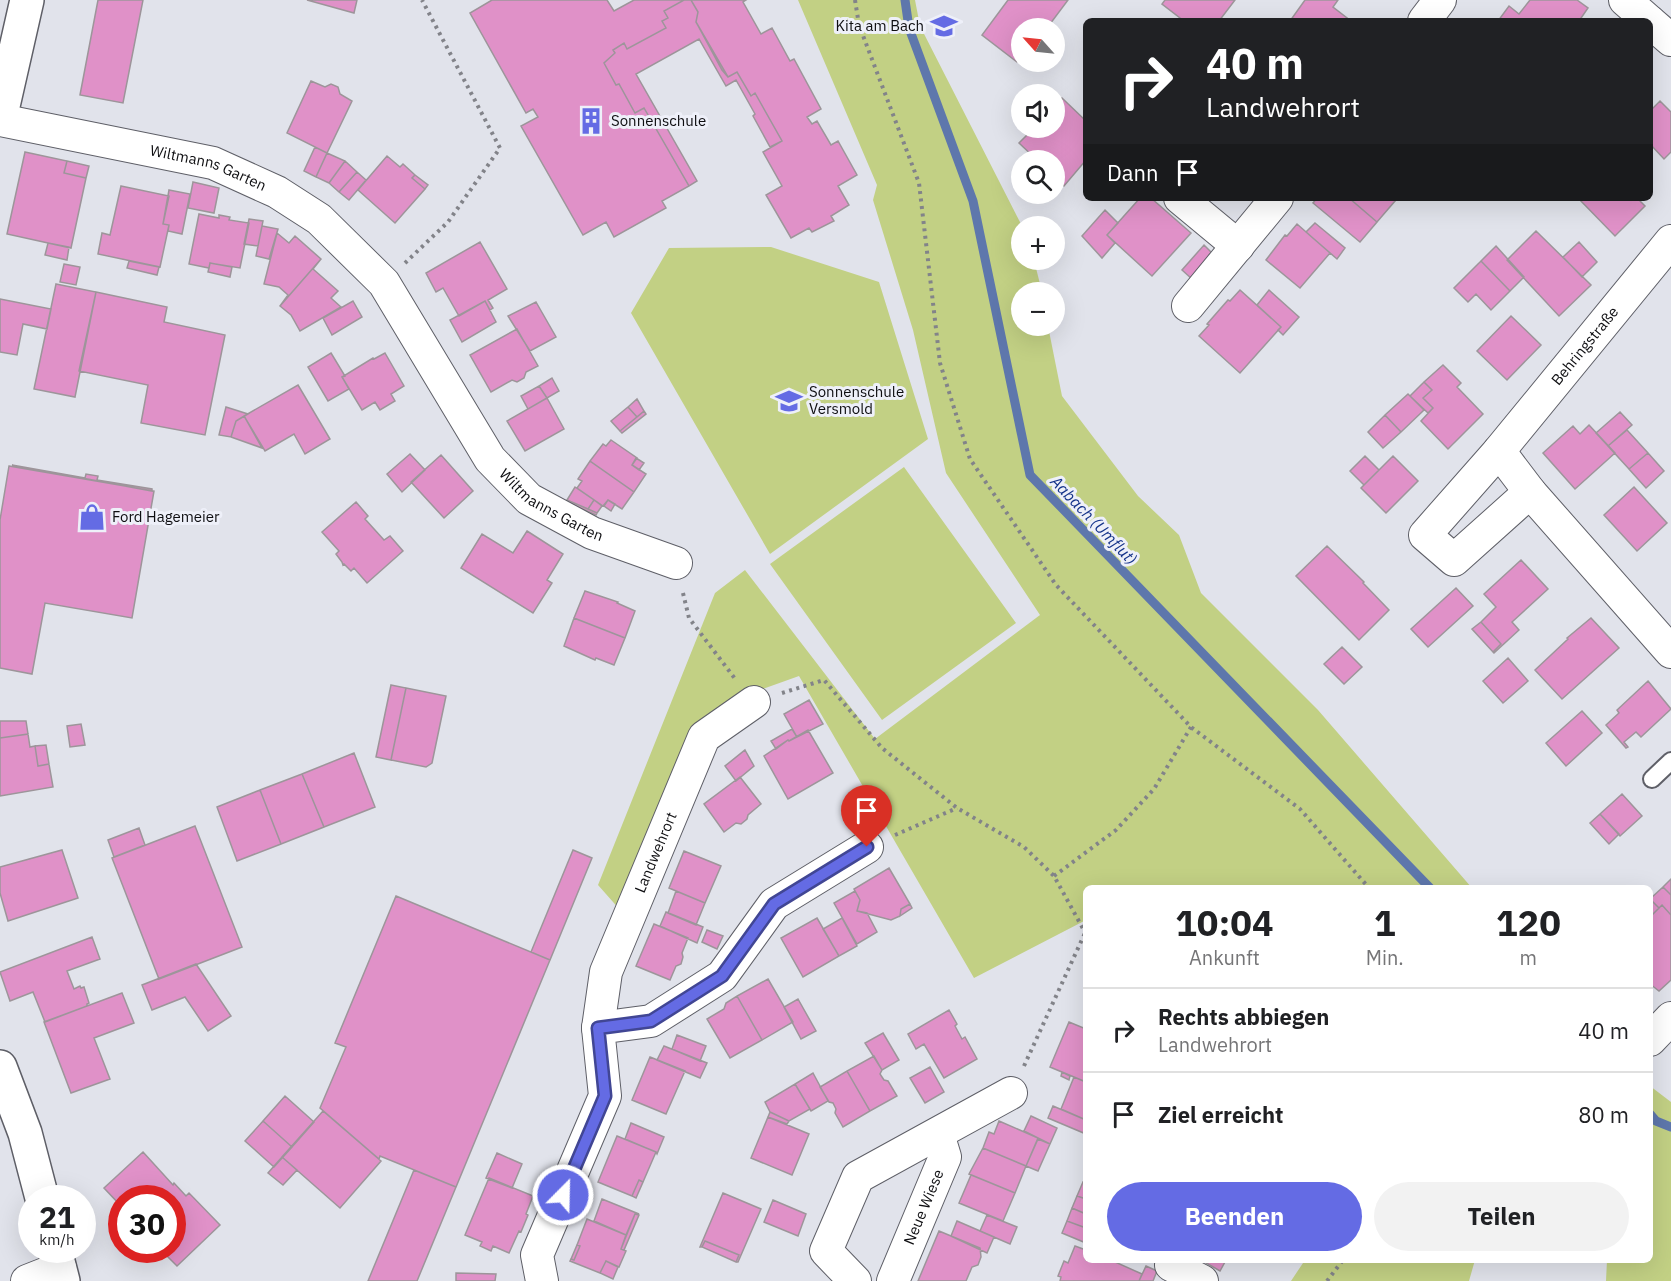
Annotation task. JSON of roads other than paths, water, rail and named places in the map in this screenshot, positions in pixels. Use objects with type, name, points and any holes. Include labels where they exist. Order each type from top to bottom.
[{"type":"main road","points":[[0,120],[27,0]]},
{"type":"main road","points":[[0,1066],[25,1132],[39,1185]]},
{"type":"street","points":[[1426,18],[1440,0]]},
{"type":"street","points":[[1625,0],[1646,18]]},
{"type":"street","points":[[1653,24],[1671,40]]},
{"type":"street","name":"Wiltmanns Garten","points":[[0,120],[213,163],[277,192],[319,219],[384,284],[490,459],[529,499],[592,533],[676,563]]},
{"type":"street","points":[[1184,201],[1238,246]]},
{"type":"street","points":[[1188,306],[1275,201]]},
{"type":"street","name":"Behringstraße","points":[[1530,492],[1454,560],[1425,536],[1499,451],[1671,242]]},
{"type":"street","points":[[1499,451],[1530,492],[1671,652]]},
{"type":"street","name":"Landwehrort","points":[[542,1281],[537,1255],[605,1096],[598,1028],[606,972],[704,737],[754,702]]},
{"type":"street","points":[[598,1028],[651,1021],[722,976],[774,904],[867,847]]},
{"type":"street","points":[[1653,1037],[1671,1018]]},
{"type":"street","points":[[855,1281],[826,1251],[858,1177],[1011,1093]]},
{"type":"street","name":"Neue Wiese","points":[[893,1281],[945,1157],[938,1134]]},
{"type":"street","points":[[1172,1263],[1171,1265],[1202,1281]]},
{"type":"street","points":[[27,1281],[59,1266]]},
{"type":"lane","points":[[1652,779],[1671,761]]},
{"type":"waterway","name":"Aabach (Umflut)","points":[[905,0],[909,28],[973,201],[1030,475],[1427,885]]},
{"type":"waterway","name":"Aabach (Umflut)","points":[[1653,1118],[1671,1127]]},
{"type":"place","name":"Kita am Bach","points":[[944,26]]},
{"type":"place","name":"Sonnenschule","points":[[591,121]]},
{"type":"place","name":"Sonnenschule Versmold","points":[[789,401]]},
{"type":"place","name":"Ford Hagemeier","points":[[92,517]]}]
